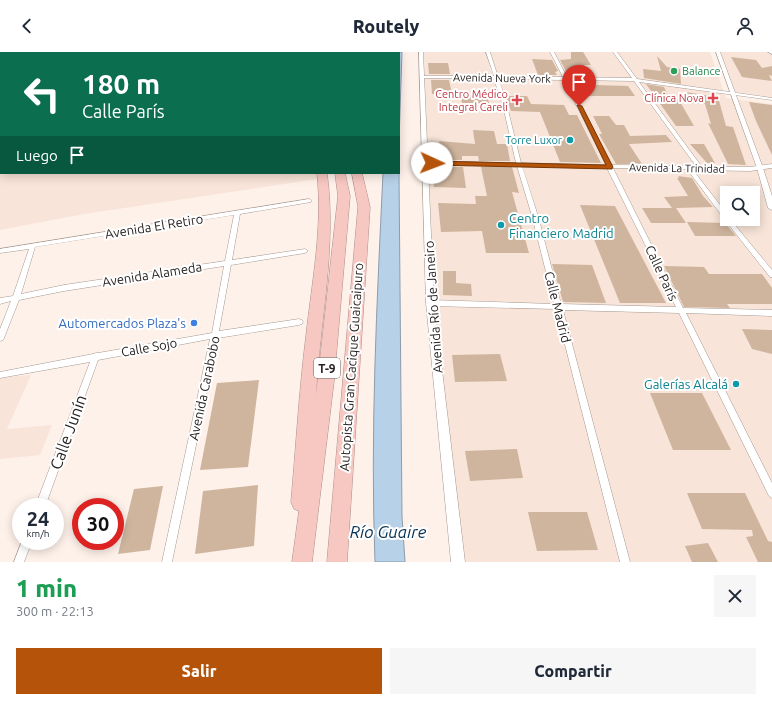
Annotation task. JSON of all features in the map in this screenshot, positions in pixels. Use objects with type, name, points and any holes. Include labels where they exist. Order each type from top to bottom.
[{"type":"highway","points":[[315,174],[326,231]]},
{"type":"highway","points":[[297,562],[313,337],[326,231],[326,207],[322,174]]},
{"type":"highway","points":[[334,174],[341,218]]},
{"type":"highway","name":"Autopista Gran Cacique Guaicaipuro","points":[[302,562],[326,381],[344,196],[340,174]]},
{"type":"highway","name":"Autopista Gran Cacique Guaicaipuro","points":[[337,562],[364,207],[357,174]]},
{"type":"highway","points":[[364,207],[366,174]]},
{"type":"street","name":"Avenida Río de Janeiro","points":[[421,52],[430,304],[458,562]]},
{"type":"street","name":"Calle Madrid","points":[[488,52],[495,79],[505,106],[519,166],[558,306],[625,562]]},
{"type":"street","name":"Calle París","points":[[552,52],[610,167],[680,312],[772,493]]},
{"type":"street","points":[[615,52],[700,168]]},
{"type":"street","points":[[718,52],[760,168],[772,208]]},
{"type":"street","name":"Avenida Nueva York","points":[[422,77],[635,80],[772,99]]},
{"type":"street","name":"Avenida La Trinidad","points":[[426,163],[519,166],[689,168],[760,168],[772,166]]},
{"type":"street","points":[[689,168],[720,210]]},
{"type":"street","name":"Avenida El Retiro","points":[[0,251],[309,201]]},
{"type":"street","name":"Avenida Carabobo","points":[[167,562],[215,335],[236,213]]},
{"type":"street","points":[[733,226],[772,276]]},
{"type":"street","points":[[0,338],[16,298],[32,245]]},
{"type":"street","name":"Avenida Alameda","points":[[0,301],[64,288],[305,251]]},
{"type":"street","points":[[430,304],[558,306],[680,312],[772,313]]},
{"type":"street","name":"Calle Sojo","points":[[0,375],[96,356],[299,322]]},
{"type":"street","name":"Calle Junín","points":[[43,498],[96,356]]},
{"type":"street","points":[[19,562],[24,550]]},
{"type":"shaded area","points":[[424,52],[710,52],[726,98],[772,104],[772,562],[462,562],[435,332],[426,147]]},
{"type":"shaded area","points":[[721,52],[772,52],[772,98],[735,92],[725,68]]},
{"type":"shaded area","points":[[0,174],[324,174],[324,178],[84,214],[0,230]]},
{"type":"shaded area","points":[[31,375],[7,429],[52,425],[40,455],[0,459],[0,378]]},
{"type":"water","points":[[400,52],[402,52],[400,111]]},
{"type":"water","name":"Río Guaire","points":[[383,174],[399,174],[402,516],[405,562],[375,562],[373,465]]},
{"type":"building","points":[[571,52],[583,52],[591,65],[584,65],[590,76],[568,75],[560,60],[571,59]]},
{"type":"building","points":[[657,56],[667,67],[680,69],[681,84],[644,78],[643,69],[661,71]]},
{"type":"building","points":[[731,57],[756,60],[762,68],[772,66],[772,76],[769,75],[772,81],[742,77]]},
{"type":"building","points":[[532,59],[552,60],[558,71],[555,72],[557,75],[538,75]]},
{"type":"building","points":[[428,63],[448,63],[450,74],[429,74]]},
{"type":"building","points":[[431,80],[449,80],[452,94],[432,94]]},
{"type":"building","points":[[572,82],[593,82],[595,85],[628,86],[635,96],[581,96]]},
{"type":"building","points":[[646,84],[664,87],[668,95],[679,100],[694,126],[676,126]]},
{"type":"building","points":[[685,92],[718,97],[726,126],[733,127],[746,165],[728,164],[708,123],[711,124],[705,104],[689,103]]},
{"type":"building","points":[[460,95],[487,95],[489,103],[462,103]]},
{"type":"building","name":"Torre Luxor","points":[[506,96],[527,96],[531,104],[564,105],[569,115],[577,115],[601,163],[560,162],[540,112],[511,111]]},
{"type":"building","points":[[749,102],[772,105],[772,155],[756,121]]},
{"type":"building","points":[[593,116],[609,116],[616,125],[624,125],[630,136],[666,135],[672,142],[629,144],[642,164],[616,164],[599,134],[602,134]]},
{"type":"building","points":[[473,130],[494,131],[497,144],[507,144],[510,161],[479,161],[478,156],[462,156],[462,160],[442,160],[439,141],[475,144]]},
{"type":"building","points":[[690,144],[704,144],[715,163],[707,163]]},
{"type":"building","points":[[433,167],[463,167],[466,188],[434,187]]},
{"type":"building","points":[[481,167],[512,167],[519,193],[512,192],[529,253],[486,253],[482,231],[441,232],[438,203],[476,204],[475,196],[487,196]]},
{"type":"building","points":[[678,176],[692,178],[703,196],[713,207],[676,208],[686,223],[651,223],[642,208],[672,208],[664,197],[688,196],[677,178],[679,178]]},
{"type":"building","points":[[580,205],[615,206],[666,303],[620,303]]},
{"type":"building","points":[[687,222],[720,223],[720,226],[728,226],[736,236],[695,236]]},
{"type":"building","points":[[552,264],[592,265],[606,303],[563,302]]},
{"type":"building","points":[[664,266],[704,267],[709,274],[762,274],[772,288],[772,304],[727,304],[730,308],[684,307]]},
{"type":"building","points":[[443,271],[456,271],[456,283],[471,284],[472,296],[443,295]]},
{"type":"building","points":[[742,329],[772,330],[772,354],[752,349]]},
{"type":"building","points":[[500,354],[507,381],[455,382],[452,355]]},
{"type":"building","points":[[259,380],[248,467],[200,470],[217,383]]},
{"type":"building","points":[[650,393],[702,393],[731,450],[673,450]]},
{"type":"building","points":[[517,449],[523,478],[470,481],[465,451]]},
{"type":"building","points":[[258,485],[254,546],[195,554],[203,491]]},
{"type":"building","points":[[163,486],[150,550],[118,554],[119,550],[124,550],[124,530],[134,489]]},
{"type":"building","points":[[687,493],[745,493],[768,541],[772,542],[772,562],[758,562],[746,537],[753,536],[752,530],[702,529]]},
{"type":"building","points":[[528,512],[587,512],[598,550],[537,551]]},
{"type":"building","points":[[708,543],[718,562],[692,562],[685,546]]},
{"type":"place","name":"Balance","points":[[674,71]]},
{"type":"place","name":"Clínica Nova","points":[[713,98]]},
{"type":"place","name":"Centro Médico Integral Careli","points":[[517,100]]},
{"type":"place","name":"Torre Luxor","points":[[570,140]]},
{"type":"place","name":"Centro Financiero Madrid","points":[[501,225]]},
{"type":"place","name":"Automercados Plaza's","points":[[194,323]]},
{"type":"place","name":"Galerías Alcalá","points":[[736,384]]},
{"type":"route","points":[[432,163],[610,167],[579,106]]}]
